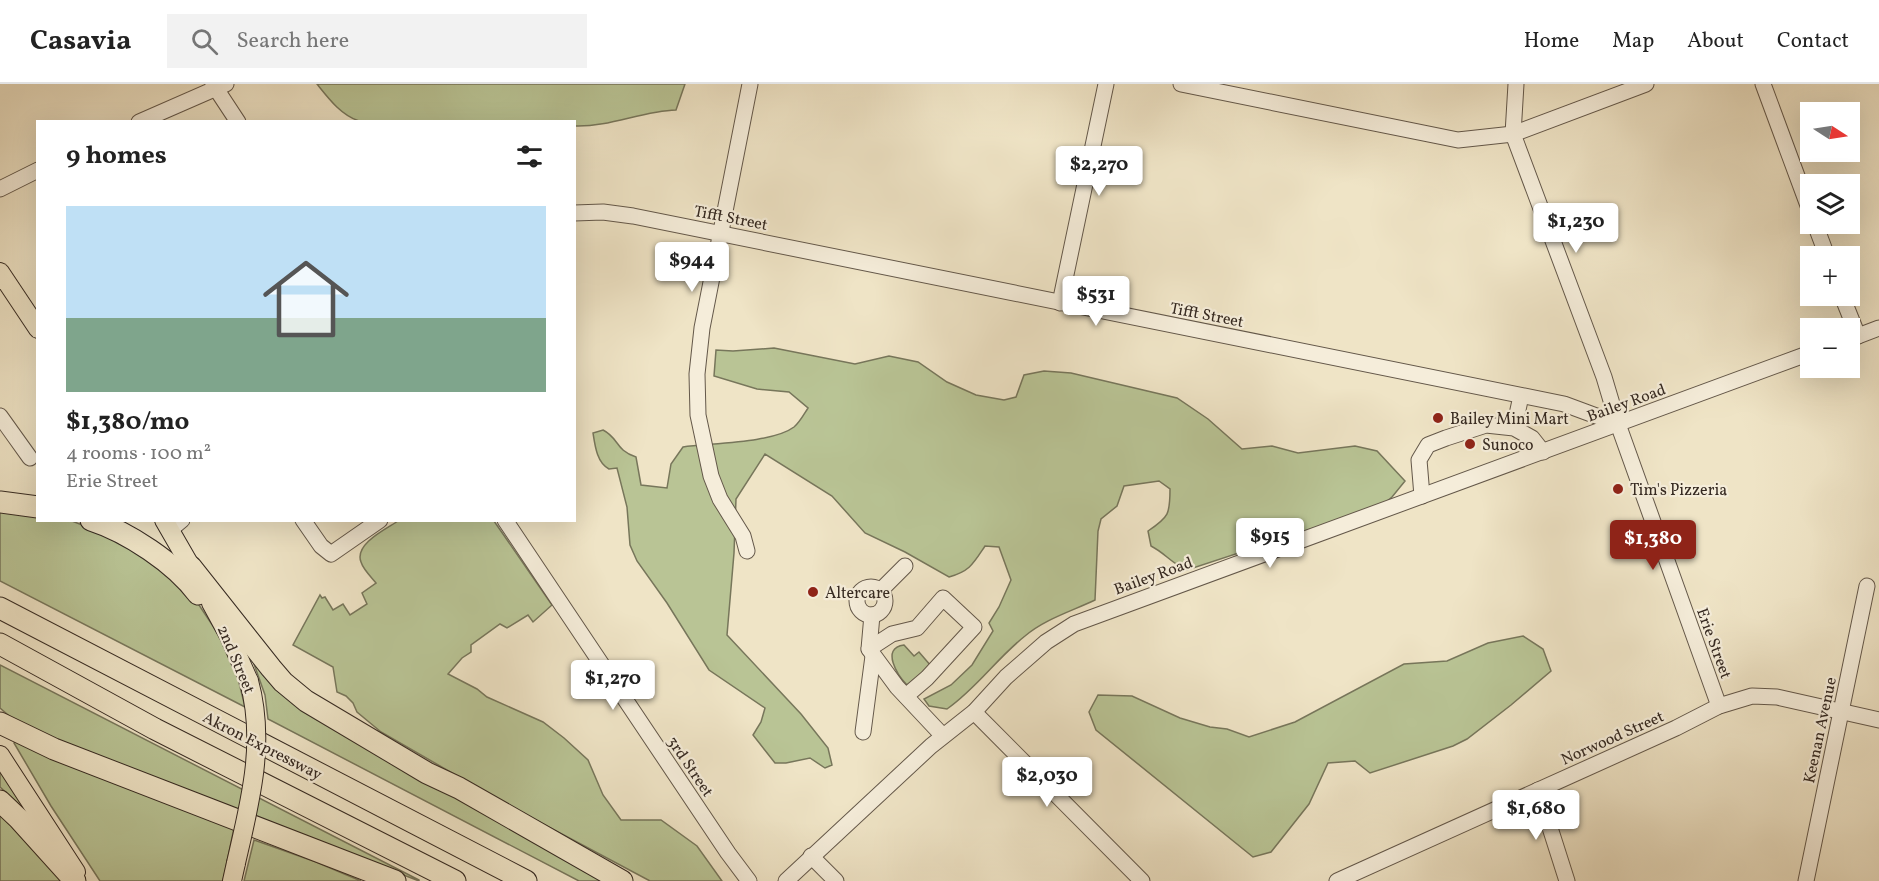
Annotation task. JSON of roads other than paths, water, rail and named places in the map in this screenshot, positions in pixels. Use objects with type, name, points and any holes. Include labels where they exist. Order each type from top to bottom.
[{"type":"highway","points":[[0,502],[36,507]]},
{"type":"highway","points":[[96,522],[120,532],[144,547],[182,577],[191,585],[229,636]]},
{"type":"highway","points":[[191,567],[283,682],[306,701],[427,773],[459,788],[622,881]]},
{"type":"highway","name":"Akron Expressway","points":[[0,608],[526,881]]},
{"type":"highway","name":"Akron Expressway","points":[[0,644],[155,729],[455,881]]},
{"type":"highway","points":[[0,723],[54,749],[395,881]]},
{"type":"highway","points":[[0,801],[75,881]]},
{"type":"main road","points":[[0,272],[36,326]]},
{"type":"main road","name":"2nd Street","points":[[172,524],[191,567],[229,636],[249,681],[255,702],[256,755],[253,786],[234,872]]},
{"type":"main road","points":[[0,755],[81,881]]},
{"type":"street","points":[[747,552],[744,536],[720,499],[711,476],[698,415],[697,374],[702,328],[750,84]]},
{"type":"street","points":[[1060,303],[1106,84]]},
{"type":"street","points":[[1180,84],[1458,140],[1513,134],[1646,84]]},
{"type":"street","points":[[1513,134],[1516,84]]},
{"type":"street","points":[[1763,84],[1800,184]]},
{"type":"street","points":[[143,120],[218,86],[237,120]]},
{"type":"street","name":"Erie Street","points":[[1513,134],[1604,377],[1618,424],[1719,706]]},
{"type":"street","points":[[0,189],[36,171]]},
{"type":"street","name":"Tifft Street","points":[[576,213],[591,211],[626,214],[1564,404],[1618,424]]},
{"type":"street","points":[[1860,336],[1879,328]]},
{"type":"street","name":"Bailey Road","points":[[786,881],[943,736],[974,712],[1006,677],[1046,642],[1074,624],[1800,357]]},
{"type":"street","points":[[1514,428],[1521,396]]},
{"type":"street","points":[[0,416],[30,458]]},
{"type":"street","points":[[1422,496],[1419,460],[1428,445],[1486,425],[1514,428],[1532,438],[1543,452]]},
{"type":"street","points":[[304,522],[321,546],[331,554],[371,523]]},
{"type":"street","name":"3rd Street","points":[[506,522],[749,881]]},
{"type":"street","points":[[881,590],[905,566]]},
{"type":"street","points":[[873,586],[881,590],[886,599],[880,611],[872,615],[860,609],[858,597],[860,592],[873,586]]},
{"type":"street","name":"Keenan Avenue","points":[[1806,881],[1867,586]]},
{"type":"street","points":[[871,653],[892,634],[917,628],[943,598],[974,627],[927,678],[906,696]]},
{"type":"street","points":[[863,732],[871,653],[872,615]]},
{"type":"street","points":[[871,653],[943,736]]},
{"type":"street","name":"Norwood Street","points":[[1337,881],[1676,728],[1719,706],[1740,699],[1766,695],[1879,720]]},
{"type":"street","points":[[974,712],[1142,881]]},
{"type":"street","points":[[1538,790],[1567,881]]},
{"type":"street","points":[[811,856],[836,881]]},
{"type":"place","name":"Bailey Mini Mart","points":[[1438,418]]},
{"type":"place","name":"Sunoco","points":[[1470,444]]},
{"type":"place","name":"Tim's Pizzeria","points":[[1618,489]]},
{"type":"place","name":"Altercare","points":[[813,592]]}]
